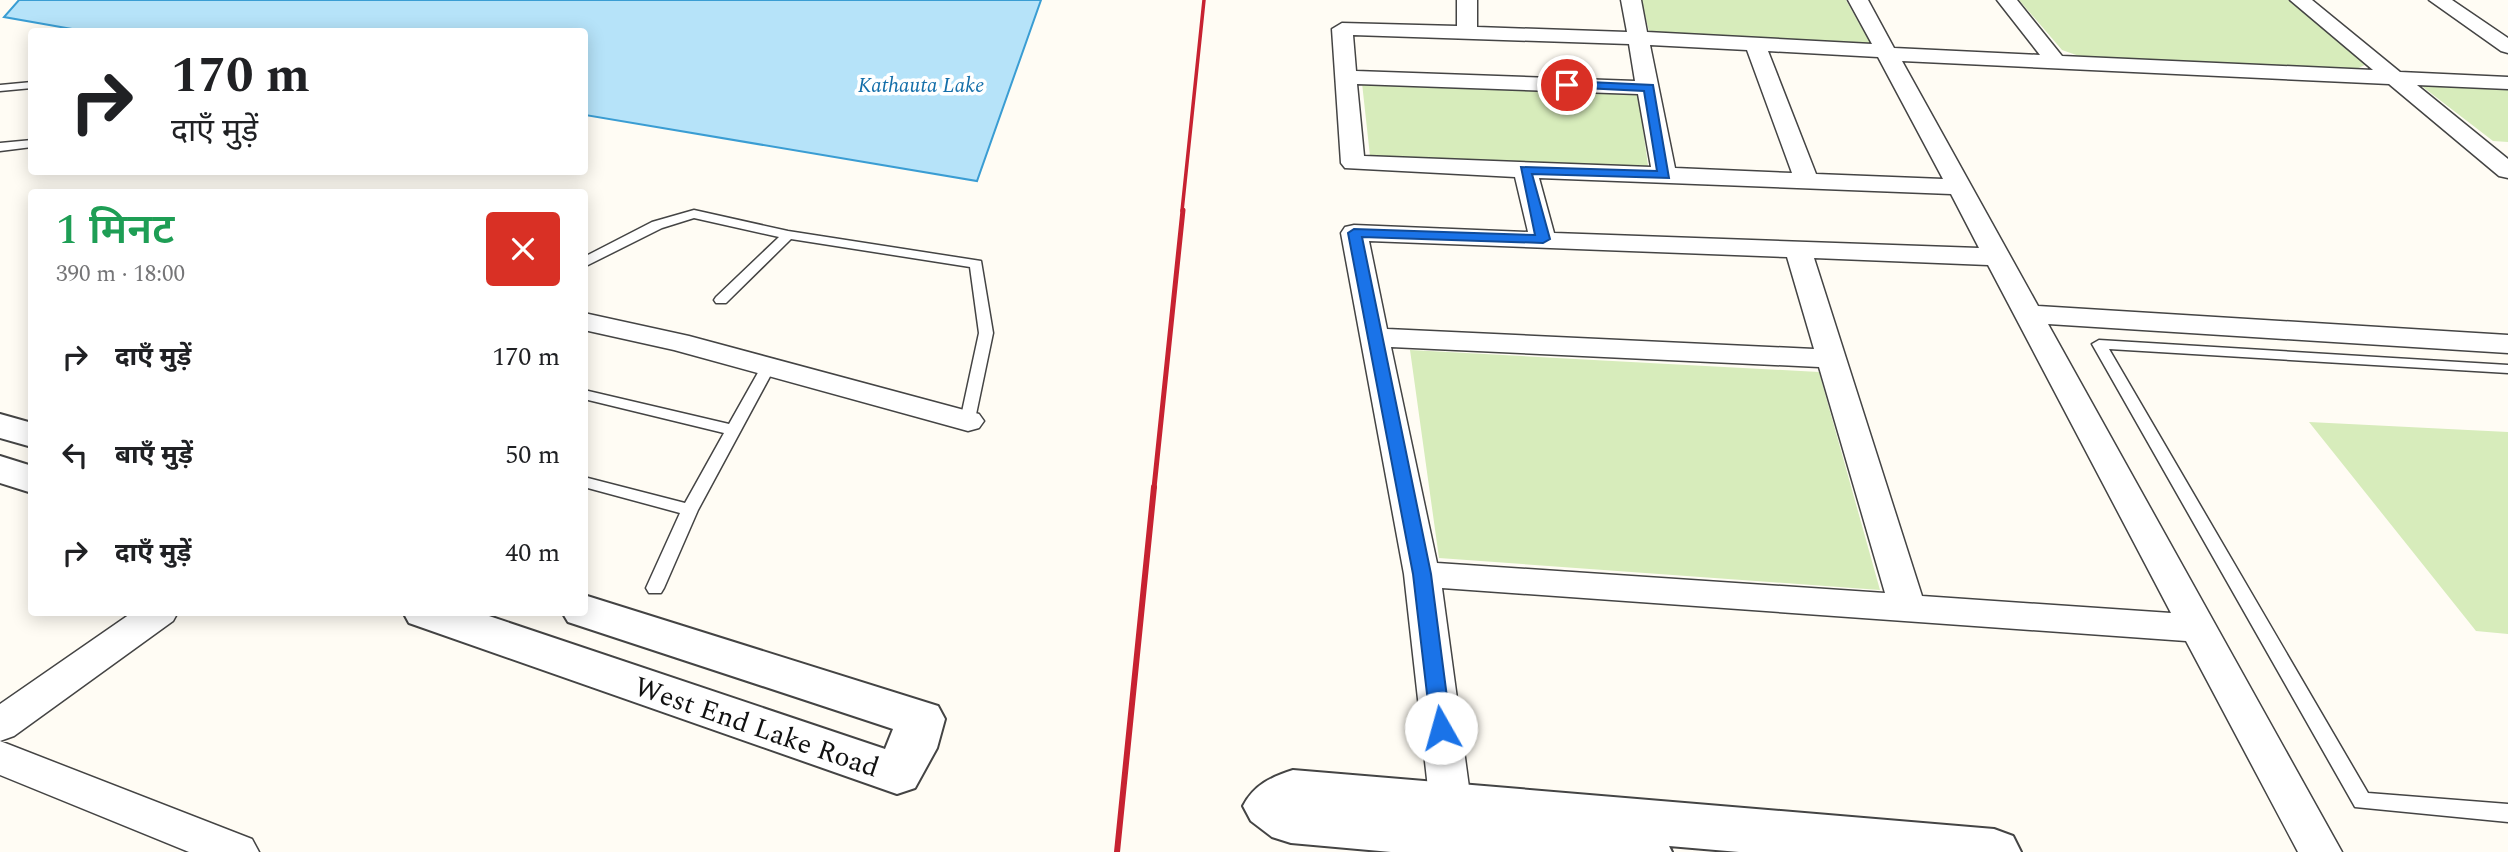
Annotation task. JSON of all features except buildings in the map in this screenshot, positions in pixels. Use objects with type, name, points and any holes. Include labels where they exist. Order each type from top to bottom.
[{"type":"street","points":[[1467,0],[1467,33]]},
{"type":"street","points":[[1631,0],[1664,175]]},
{"type":"street","points":[[1858,0],[2320,852]]},
{"type":"street","points":[[2007,0],[2056,62]]},
{"type":"street","points":[[2300,0],[2508,171]]},
{"type":"street","points":[[2439,0],[2508,47]]},
{"type":"street","points":[[1961,187],[1353,163],[1342,29],[1640,38],[2056,62],[2508,83]]},
{"type":"street","points":[[1755,44],[1807,181]]},
{"type":"street","points":[[1348,77],[1649,88]]},
{"type":"street","points":[[2479,146],[2508,148]]},
{"type":"street","points":[[1525,170],[1543,239]]},
{"type":"street","points":[[1645,852],[1547,841],[1452,820],[1422,574],[1354,233],[1998,257]]},
{"type":"street","points":[[1798,249],[1908,608]]},
{"type":"street","points":[[2030,314],[2508,344]]},
{"type":"street","points":[[588,322],[679,342],[968,421]]},
{"type":"street","points":[[1374,337],[1831,359]]},
{"type":"street","points":[[0,426],[28,434]]},
{"type":"street","points":[[0,469],[28,479]]},
{"type":"street","points":[[1422,574],[2199,628]]},
{"type":"street","name":"West End Lake Road","points":[[437,616],[897,773],[912,748],[921,719],[588,612]]},
{"type":"street","points":[[0,725],[154,616]]},
{"type":"street","points":[[0,757],[181,843],[237,852]]},
{"type":"street","points":[[1547,841],[1994,852]]},
{"type":"lane","points":[[0,88],[28,85]]},
{"type":"lane","points":[[0,147],[28,144]]},
{"type":"lane","points":[[588,261],[657,225],[694,214],[788,234],[976,264],[986,333],[968,421]]},
{"type":"lane","points":[[720,300],[788,234]]},
{"type":"lane","points":[[2508,369],[2099,344],[2362,801],[2508,813]]},
{"type":"lane","points":[[655,588],[690,510],[767,369]]},
{"type":"lane","points":[[588,395],[734,430]]},
{"type":"lane","points":[[588,483],[690,510]]},
{"type":"green space","points":[[1641,0],[1846,0],[1872,46],[1650,35]]},
{"type":"green space","points":[[2019,0],[2288,0],[2367,64],[2354,70],[2082,57],[2062,50]]},
{"type":"green space","points":[[1362,83],[1638,91],[1648,166],[1370,156]]},
{"type":"green space","points":[[2419,84],[2508,88],[2508,142],[2493,141]]},
{"type":"green space","points":[[1410,350],[1819,372],[1880,590],[1439,558]]},
{"type":"green space","points":[[2309,422],[2508,432],[2508,634],[2476,631]]},
{"type":"water","name":"Kathauta Lake","points":[[19,0],[1041,0],[977,181],[588,116],[588,28],[66,28],[4,17]]},
{"type":"railway","points":[[1182,211],[1204,0]]},
{"type":"railway","points":[[1154,488],[1183,210]]},
{"type":"railway","points":[[1117,852],[1154,487]]},
{"type":"route","points":[[1441,728],[1422,574],[1354,233],[1543,239],[1525,170],[1664,175],[1649,88],[1567,85]]}]
